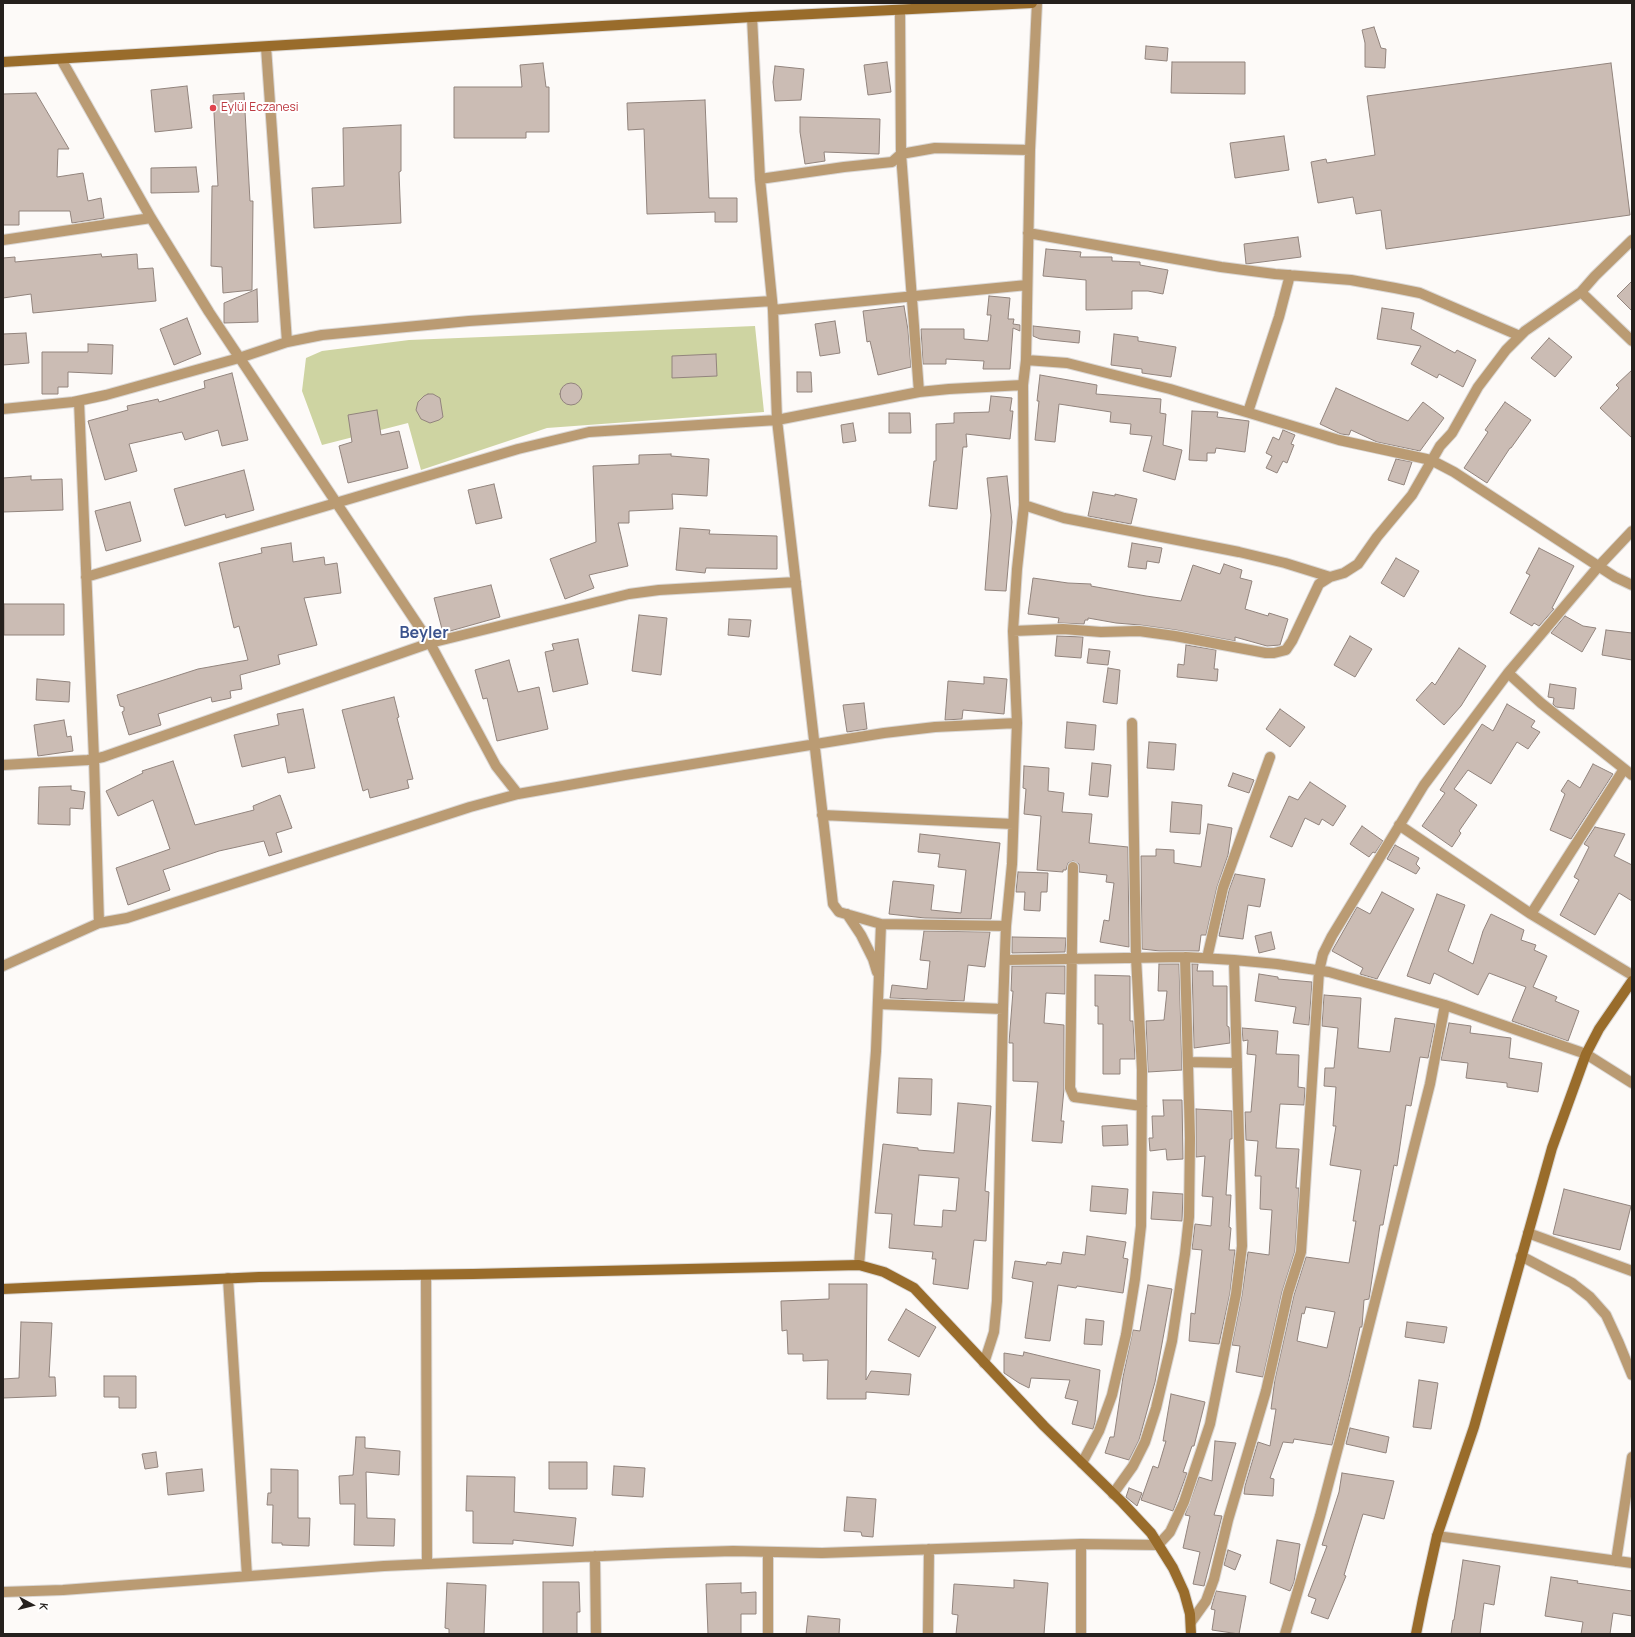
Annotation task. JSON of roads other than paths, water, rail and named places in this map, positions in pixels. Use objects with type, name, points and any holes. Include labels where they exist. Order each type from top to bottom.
[{"type":"street","points":[[3,62],[752,17],[1032,3]]},
{"type":"street","points":[[984,1363],[994,1332],[997,1301],[1006,926],[1012,864],[1018,723],[1013,631],[1017,569],[1024,505],[1023,385],[1026,360],[1030,150],[1037,3]]},
{"type":"street","points":[[900,10],[901,154],[919,392]]},
{"type":"street","points":[[752,17],[760,179],[772,306],[777,420],[832,904],[839,912],[881,924],[1006,926]]},
{"type":"street","points":[[266,47],[287,342]]},
{"type":"street","points":[[61,59],[151,218],[239,358],[337,502],[430,643],[496,766],[518,794]]},
{"type":"street","points":[[760,179],[892,162],[901,154],[935,148],[1030,150]]},
{"type":"street","points":[[3,240],[151,218]]},
{"type":"street","points":[[1028,233],[1221,267],[1351,280],[1420,294],[1520,336]]},
{"type":"street","points":[[1013,631],[1063,628],[1101,632],[1140,631],[1274,653],[1286,650],[1292,641],[1319,584],[1330,577],[1344,573],[1358,564],[1377,537],[1412,495],[1431,460],[1440,446],[1452,433],[1478,387],[1506,350],[1525,331],[1581,292],[1595,276],[1632,240]]},
{"type":"street","points":[[1248,412],[1279,317],[1290,275]]},
{"type":"street","points":[[3,409],[79,401],[106,395],[239,358],[287,342],[322,335],[469,321],[772,306],[1027,285]]},
{"type":"street","points":[[1581,292],[1632,341]]},
{"type":"street","points":[[1026,360],[1067,363],[1170,389],[1339,440],[1431,460],[1454,472],[1598,567],[1615,577],[1632,584]]},
{"type":"street","points":[[86,576],[518,449],[589,432],[777,420],[919,392],[949,388],[1023,385]]},
{"type":"street","points":[[79,401],[94,759],[99,923]]},
{"type":"street","points":[[1024,505],[1064,518],[1239,552],[1285,563],[1330,577]]},
{"type":"street","points":[[1191,1622],[1206,1601],[1214,1579],[1228,1520],[1266,1391],[1288,1294],[1301,1252],[1319,971],[1324,954],[1332,936],[1424,784],[1508,673],[1598,567],[1632,531]]},
{"type":"street","points":[[3,765],[94,759],[430,643],[629,594],[659,590],[796,582]]},
{"type":"street","points":[[1508,673],[1541,703],[1628,772],[1531,914]]},
{"type":"street","points":[[3,966],[99,923],[127,918],[470,807],[518,794],[625,775],[906,730],[1018,723]]},
{"type":"street","points":[[1082,1463],[1099,1430],[1112,1395],[1129,1314],[1141,1226],[1142,1070],[1136,957],[1132,723]]},
{"type":"street","points":[[1207,958],[1223,888],[1270,757]]},
{"type":"street","points":[[822,815],[1013,824]]},
{"type":"street","points":[[1399,825],[1531,914],[1632,976]]},
{"type":"street","points":[[1073,867],[1070,1088],[1074,1097],[1142,1106]]},
{"type":"street","points":[[847,914],[861,935],[870,953],[879,980]]},
{"type":"street","points":[[859,1265],[876,1052],[881,924]]},
{"type":"street","points":[[1113,1494],[1133,1466],[1145,1442],[1156,1408],[1172,1341],[1185,1254],[1189,1217],[1190,1138],[1185,957]]},
{"type":"street","points":[[1006,960],[1185,957],[1234,960],[1319,971],[1445,1005],[1586,1054],[1632,1083]]},
{"type":"street","points":[[3,1592],[63,1590],[426,1564],[595,1556],[733,1551],[822,1553],[1081,1544],[1158,1545],[1170,1532],[1184,1502],[1210,1424],[1236,1294],[1242,1246],[1234,960]]},
{"type":"street","points":[[1416,1634],[1422,1599],[1437,1536],[1474,1427],[1552,1148],[1586,1054],[1599,1029],[1632,982]]},
{"type":"street","points":[[878,1004],[1003,1009]]},
{"type":"street","points":[[1285,1634],[1341,1436],[1430,1084],[1445,1005]]},
{"type":"street","points":[[1188,1062],[1237,1063]]},
{"type":"street","points":[[1528,1233],[1632,1271]]},
{"type":"street","points":[[1521,1256],[1572,1283],[1590,1297],[1606,1315],[1632,1376]]},
{"type":"street","points":[[3,1289],[228,1278],[859,1265],[884,1272],[914,1288],[1044,1426],[1151,1533],[1173,1568],[1184,1592],[1191,1622],[1192,1634]]},
{"type":"street","points":[[426,1274],[426,1564]]},
{"type":"street","points":[[228,1278],[247,1576]]},
{"type":"street","points":[[1616,1561],[1632,1457]]},
{"type":"street","points":[[1437,1536],[1632,1564]]},
{"type":"street","points":[[1081,1544],[1081,1634]]},
{"type":"street","points":[[928,1634],[929,1549]]},
{"type":"street","points":[[768,1552],[768,1634]]},
{"type":"street","points":[[595,1556],[596,1634]]},
{"type":"place","name":"Eylül Eczanesi","points":[[213,108]]},
{"type":"district","name":"Beyler","points":[[424,634]]}]
